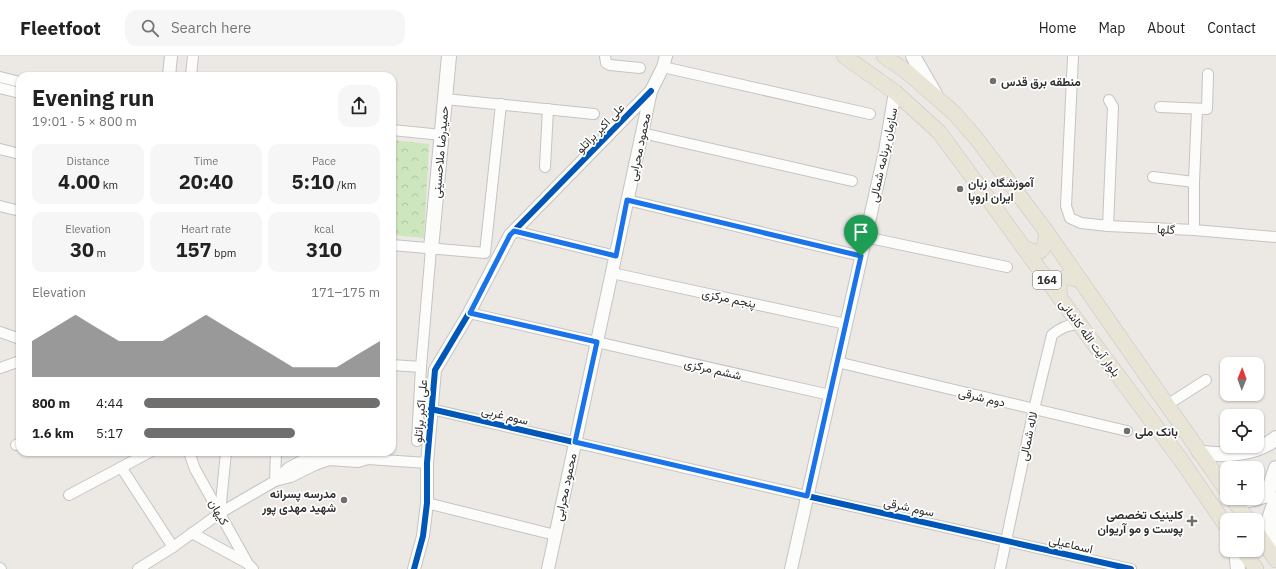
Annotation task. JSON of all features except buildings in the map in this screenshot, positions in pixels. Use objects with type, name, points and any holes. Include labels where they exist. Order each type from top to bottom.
[{"type":"main road","name":"حمیدرضا ملاحسینی","points":[[431,249],[449,56]]},
{"type":"main road","name":"بلوار آیت الله کاشانی","points":[[844,56],[895,92],[939,132],[1181,460],[1220,517]]},
{"type":"main road","name":"بلوار آیت الله کاشانی","points":[[884,56],[907,72],[954,113],[976,138],[1046,231],[1220,482]]},
{"type":"main road","points":[[913,56],[937,98]]},
{"type":"main road","points":[[1022,246],[1034,252],[1039,252],[1046,243],[1046,231]]},
{"type":"main road","points":[[1060,298],[1059,283],[1062,279],[1067,277],[1081,282]]},
{"type":"main road","points":[[1199,452],[1211,455],[1228,455],[1251,450],[1272,442],[1276,438]]},
{"type":"main road","points":[[1276,468],[1270,516],[1271,536],[1276,559]]},
{"type":"main road","points":[[1264,543],[1276,559]]},
{"type":"main road","points":[[1237,557],[1238,569]]},
{"type":"main road","points":[[1248,557],[1256,569]]},
{"type":"street","points":[[169,72],[170,56]]},
{"type":"street","points":[[191,72],[193,56]]},
{"type":"street","points":[[605,56],[606,63],[610,65],[640,68]]},
{"type":"street","name":"گلها","points":[[1073,56],[1066,206],[1070,218],[1081,223],[1108,226],[1194,230],[1276,237]]},
{"type":"street","points":[[665,61],[870,114]]},
{"type":"street","name":"محمود محرابی","points":[[548,569],[651,91],[665,61]]},
{"type":"street","points":[[1160,107],[1207,109],[1208,74]]},
{"type":"street","points":[[0,76],[16,81]]},
{"type":"street","points":[[0,88],[16,92]]},
{"type":"street","name":"علی اکبر براتلو","points":[[414,569],[423,536],[427,503],[427,463],[435,370],[470,313],[510,235],[651,91]]},
{"type":"street","name":"سازمان برنامه شمالی","points":[[791,569],[884,151],[895,92]]},
{"type":"street","points":[[445,99],[594,114]]},
{"type":"street","points":[[1108,226],[1113,107],[1109,100]]},
{"type":"street","points":[[396,245],[485,253],[501,104]]},
{"type":"street","points":[[545,167],[548,109]]},
{"type":"street","points":[[1194,230],[1197,109]]},
{"type":"street","points":[[396,130],[442,136]]},
{"type":"street","points":[[642,133],[852,181]]},
{"type":"street","points":[[0,149],[16,153]]},
{"type":"street","points":[[1153,177],[1194,182]]},
{"type":"street","points":[[627,200],[861,256]]},
{"type":"street","points":[[0,206],[16,210]]},
{"type":"street","points":[[514,231],[616,256]]},
{"type":"street","points":[[865,237],[1007,267]]},
{"type":"street","points":[[417,441],[421,368],[431,249]]},
{"type":"street","name":"پنجم مرکزی","points":[[612,273],[846,324]]},
{"type":"street","name":"ششم مرکزی","points":[[470,313],[830,395]]},
{"type":"street","name":"لاله شمالی","points":[[1000,569],[1034,410],[1052,335],[1058,329],[1067,325],[1080,324]]},
{"type":"street","points":[[0,332],[16,337]]},
{"type":"street","points":[[0,368],[16,362]]},
{"type":"street","name":"دوم شرقی","points":[[837,362],[1127,431]]},
{"type":"street","points":[[396,365],[421,368]]},
{"type":"street","points":[[1167,405],[1206,380]]},
{"type":"street","name":"سوم غربی","points":[[431,409],[807,496]]},
{"type":"street","points":[[68,495],[142,456]]},
{"type":"street","name":"کیهان","points":[[190,456],[195,469],[250,566]]},
{"type":"street","points":[[220,513],[226,456]]},
{"type":"street","points":[[274,481],[276,456]]},
{"type":"street","points":[[138,569],[173,547],[220,513],[274,481],[288,468],[311,456]]},
{"type":"street","points":[[274,481],[291,477],[329,460],[358,462],[368,456],[427,463]]},
{"type":"street","points":[[121,467],[173,547]]},
{"type":"street","name":"سوم شرقی","points":[[807,496],[1006,540]]},
{"type":"street","points":[[427,503],[555,536]]},
{"type":"street","points":[[192,533],[250,566]]},
{"type":"street","name":"اسماعیلی","points":[[1006,540],[1131,569]]},
{"type":"green space","points":[[396,140],[429,144],[424,238],[396,235]]},
{"type":"cycle path","points":[[414,569],[423,536],[427,503],[427,463],[435,370],[469,313],[510,235],[651,91]]},
{"type":"cycle path","points":[[431,409],[1131,569]]},
{"type":"place","name":"منطقه برق قدس","points":[[993,81]]},
{"type":"place","name":"آموزشگاه زبان ایران اروپا","points":[[960,189]]},
{"type":"place","name":"بانک ملی","points":[[1127,431]]},
{"type":"place","name":"مدرسه پسرانه شهید مهدی پور","points":[[344,500]]},
{"type":"place","name":"کلینیک تخصصی پوست و مو آریوان","points":[[1192,521]]},
{"type":"route","points":[[627,200],[861,256],[807,496],[575,442],[597,342],[470,313],[510,235],[514,231],[616,256],[627,200]]}]
